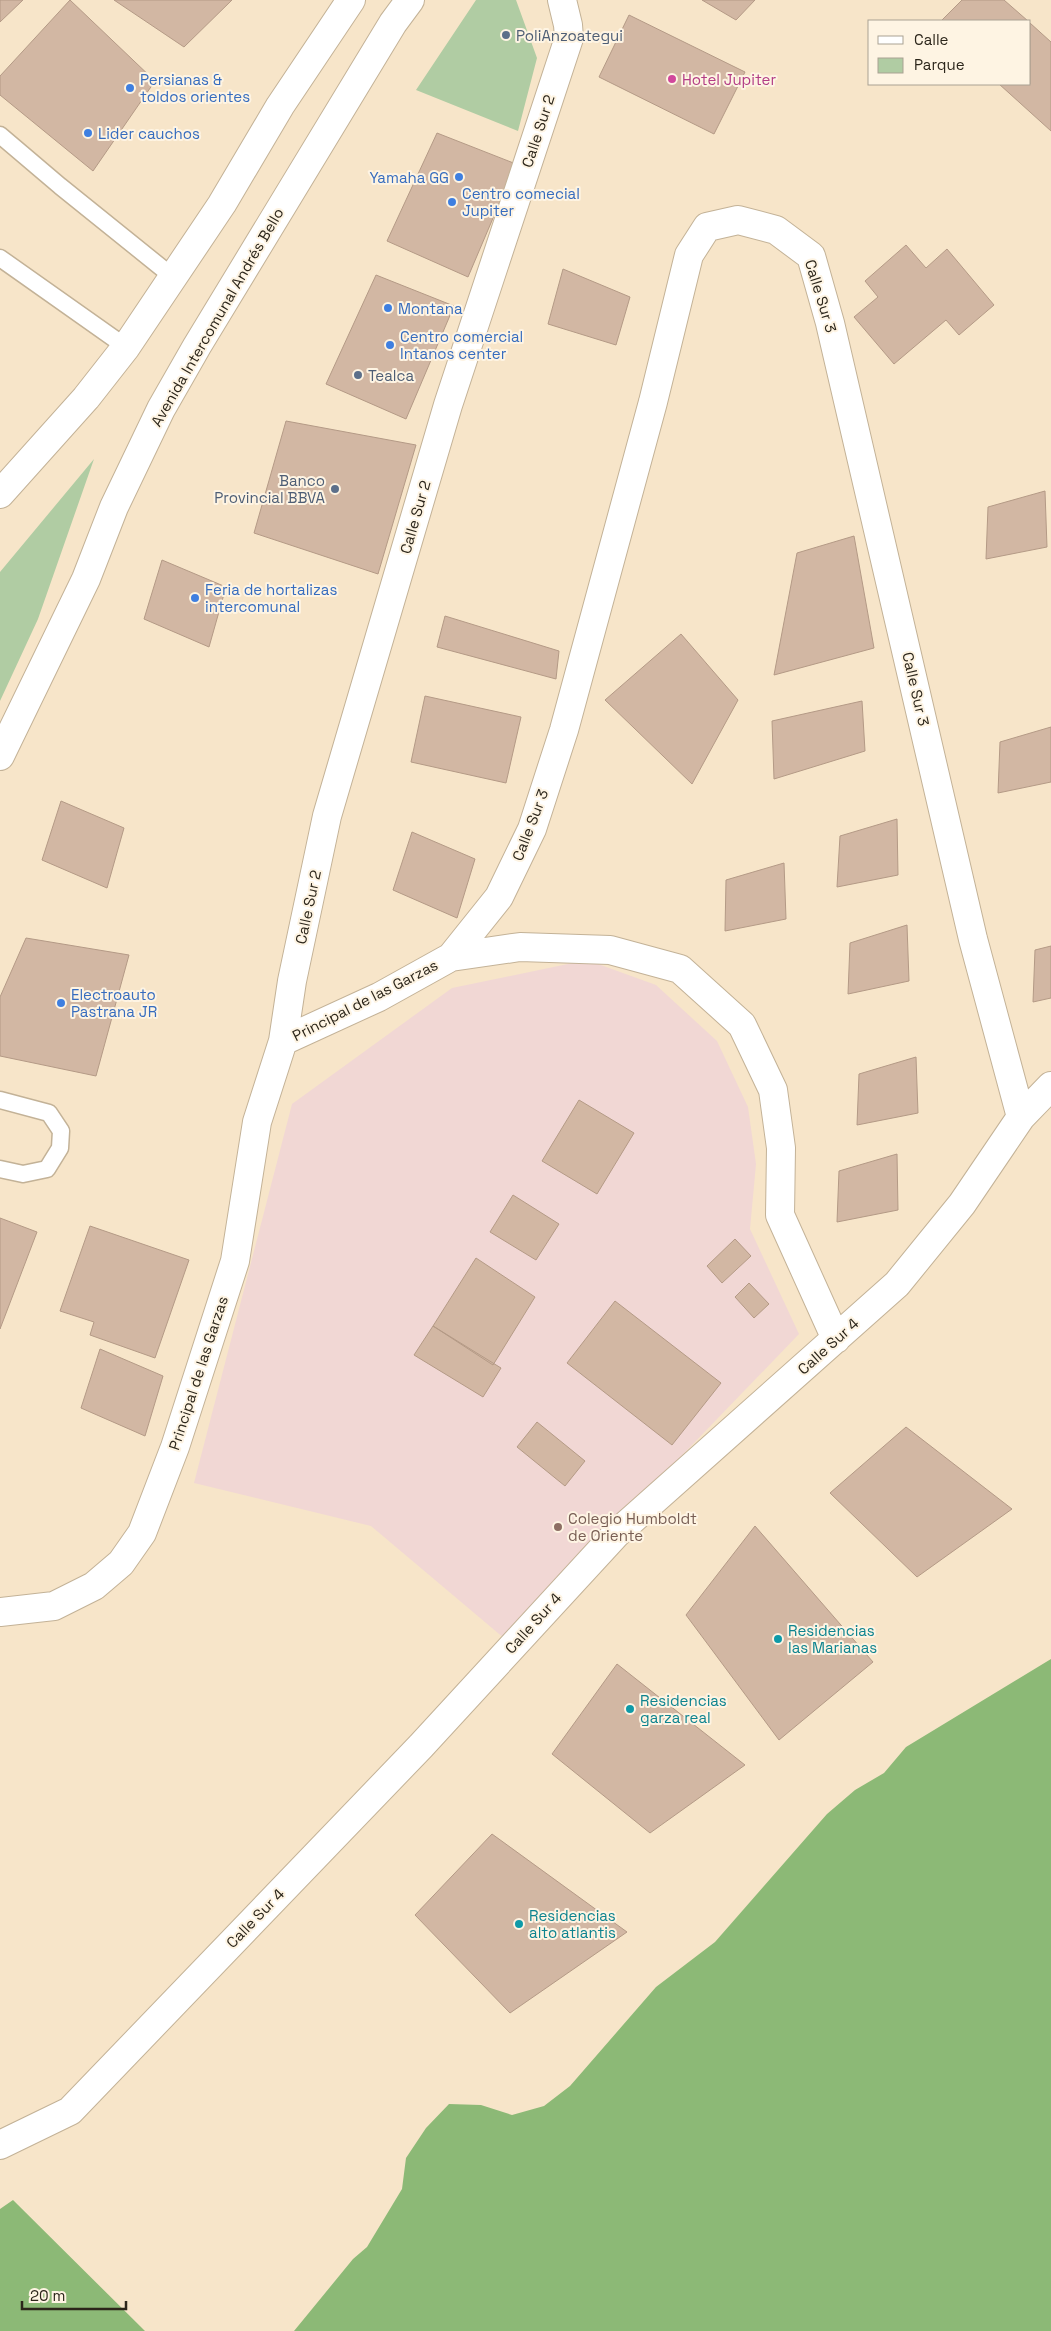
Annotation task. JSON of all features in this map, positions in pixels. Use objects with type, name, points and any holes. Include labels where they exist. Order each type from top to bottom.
[{"type":"street","name":"Avenida Intercomunal Andrés Bello","points":[[0,756],[86,579],[114,507],[161,409],[286,198],[393,24],[410,0]]},
{"type":"street","name":"Calle Sur 2","points":[[283,1042],[292,981],[327,816],[448,405],[569,38],[562,0]]},
{"type":"street","points":[[0,494],[86,398],[126,347],[222,204],[280,106],[349,1]]},
{"type":"street","name":"Calle Sur 3","points":[[451,957],[500,897],[532,829],[564,730],[653,402],[690,255],[707,227],[738,220],[776,230],[810,256],[830,324],[973,939],[1021,1117]]},
{"type":"street","name":"Principal de las Garzas","points":[[0,1612],[54,1606],[94,1586],[121,1563],[142,1534],[175,1447],[235,1261],[257,1122],[283,1042],[380,997],[451,957],[520,947],[610,950],[680,969],[742,1024],[773,1090],[781,1148],[780,1215],[836,1339]]},
{"type":"street","name":"Calle Sur 4","points":[[0,2145],[70,2111],[414,1753],[616,1534],[898,1284],[962,1204],[1021,1117],[1051,1086]]},
{"type":"lane","points":[[0,135],[173,277]]},
{"type":"lane","points":[[0,258],[126,347]]},
{"type":"lane","points":[[0,1100],[49,1113],[61,1131],[60,1148],[47,1169],[23,1174],[0,1169]]},
{"type":"shaded area","points":[[587,960],[656,985],[717,1041],[748,1107],[756,1164],[750,1229],[799,1334],[505,1639],[371,1526],[194,1483],[292,1104],[452,988]]},
{"type":"green space","points":[[476,0],[516,0],[537,58],[518,131],[416,90]]},
{"type":"green space","points":[[94,459],[38,619],[0,701],[0,572]]},
{"type":"green space","points":[[1051,1659],[1051,2331],[294,2331],[353,2259],[367,2247],[402,2189],[406,2158],[426,2128],[449,2104],[481,2105],[512,2115],[544,2106],[570,2086],[656,1987],[715,1942],[827,1814],[855,1790],[884,1773],[906,1747]]},
{"type":"green space","points":[[13,2200],[145,2331],[0,2331],[0,2209]]},
{"type":"building","points":[[0,0],[23,0],[0,22]]},
{"type":"building","points":[[70,0],[155,81],[93,171],[0,95],[0,76]]},
{"type":"building","points":[[114,0],[232,0],[184,47]]},
{"type":"building","points":[[702,0],[755,0],[736,20]]},
{"type":"building","points":[[962,0],[1004,0],[1027,20],[942,20]]},
{"type":"building","points":[[629,15],[745,72],[714,134],[599,77]]},
{"type":"building","points":[[1031,24],[1051,42],[1051,131],[1000,85],[1031,85]]},
{"type":"building","name":"Centro comecial Jupiter","points":[[437,133],[516,164],[468,277],[387,241]]},
{"type":"building","points":[[906,245],[926,268],[947,249],[994,305],[959,335],[946,320],[894,364],[854,317],[878,297],[865,281]]},
{"type":"building","points":[[563,269],[630,297],[616,345],[548,324]]},
{"type":"building","name":"Centro comercial Intanos center","points":[[376,275],[454,306],[406,419],[326,384]]},
{"type":"building","name":"Banco Provincial BBVA","points":[[286,421],[416,445],[378,574],[254,533]]},
{"type":"building","points":[[1045,491],[1047,547],[986,559],[988,507]]},
{"type":"building","points":[[854,536],[874,648],[774,675],[797,553]]},
{"type":"building","points":[[162,560],[226,587],[209,647],[144,619]]},
{"type":"building","points":[[445,616],[559,651],[556,679],[437,647]]},
{"type":"building","points":[[681,634],[738,700],[692,784],[605,700]]},
{"type":"building","points":[[425,696],[521,717],[506,783],[411,762]]},
{"type":"building","points":[[862,701],[865,751],[774,779],[772,721]]},
{"type":"building","points":[[1051,727],[1051,782],[998,793],[1000,742]]},
{"type":"building","points":[[61,801],[124,828],[107,888],[42,860]]},
{"type":"building","points":[[897,819],[898,875],[837,887],[840,836]]},
{"type":"building","points":[[412,832],[475,859],[457,918],[393,890]]},
{"type":"building","points":[[784,863],[786,919],[725,931],[726,880]]},
{"type":"building","points":[[907,925],[909,981],[848,994],[850,943]]},
{"type":"building","points":[[26,938],[129,955],[96,1076],[0,1056],[0,997]]},
{"type":"building","points":[[1051,946],[1051,998],[1033,1002],[1035,950]]},
{"type":"building","points":[[916,1057],[918,1113],[857,1125],[859,1074]]},
{"type":"building","points":[[579,1100],[634,1133],[597,1194],[542,1161]]},
{"type":"building","points":[[897,1154],[898,1210],[837,1222],[839,1171]]},
{"type":"building","points":[[513,1195],[559,1224],[536,1260],[490,1232]]},
{"type":"building","points":[[0,1218],[37,1232],[0,1329]]},
{"type":"building","points":[[90,1226],[189,1260],[155,1358],[90,1335],[94,1322],[60,1311]]},
{"type":"building","points":[[735,1239],[751,1256],[722,1283],[707,1266]]},
{"type":"building","points":[[476,1258],[535,1297],[493,1365],[433,1326]]},
{"type":"building","points":[[749,1283],[769,1304],[754,1318],[735,1297]]},
{"type":"building","points":[[615,1301],[721,1383],[672,1445],[567,1363]]},
{"type":"building","points":[[433,1326],[501,1368],[483,1397],[414,1355]]},
{"type":"building","points":[[100,1349],[163,1376],[145,1436],[81,1408]]},
{"type":"building","points":[[537,1422],[585,1461],[565,1486],[517,1447]]},
{"type":"building","points":[[906,1427],[1012,1509],[917,1577],[830,1493]]},
{"type":"building","name":"Residencias las Marianas","points":[[755,1526],[873,1662],[779,1740],[686,1615]]},
{"type":"building","name":"Residencias garza real","points":[[617,1664],[745,1765],[650,1833],[552,1754]]},
{"type":"building","name":"Residencias alto atlantis","points":[[492,1834],[627,1932],[510,2013],[415,1915]]},
{"type":"place","name":"PoliAnzoategui","points":[[506,35]]},
{"type":"place","name":"Hotel Jupiter","points":[[672,79]]},
{"type":"place","name":"Persianas & toldos orientes","points":[[130,88]]},
{"type":"place","name":"Lider cauchos","points":[[88,133]]},
{"type":"place","name":"Yamaha GG","points":[[459,177]]},
{"type":"place","name":"Centro comecial Jupiter","points":[[452,202]]},
{"type":"place","name":"Montana","points":[[388,308]]},
{"type":"place","name":"Centro comercial Intanos center","points":[[390,345]]},
{"type":"place","name":"Tealca","points":[[358,375]]},
{"type":"place","name":"Banco Provincial BBVA","points":[[335,489]]},
{"type":"place","name":"Feria de hortalizas intercomunal","points":[[195,598]]},
{"type":"place","name":"Electroauto Pastrana JR","points":[[61,1003]]},
{"type":"place","name":"Colegio Humboldt de Oriente","points":[[558,1527]]},
{"type":"place","name":"Residencias las Marianas","points":[[778,1639]]},
{"type":"place","name":"Residencias garza real","points":[[630,1709]]},
{"type":"place","name":"Residencias alto atlantis","points":[[519,1924]]}]
